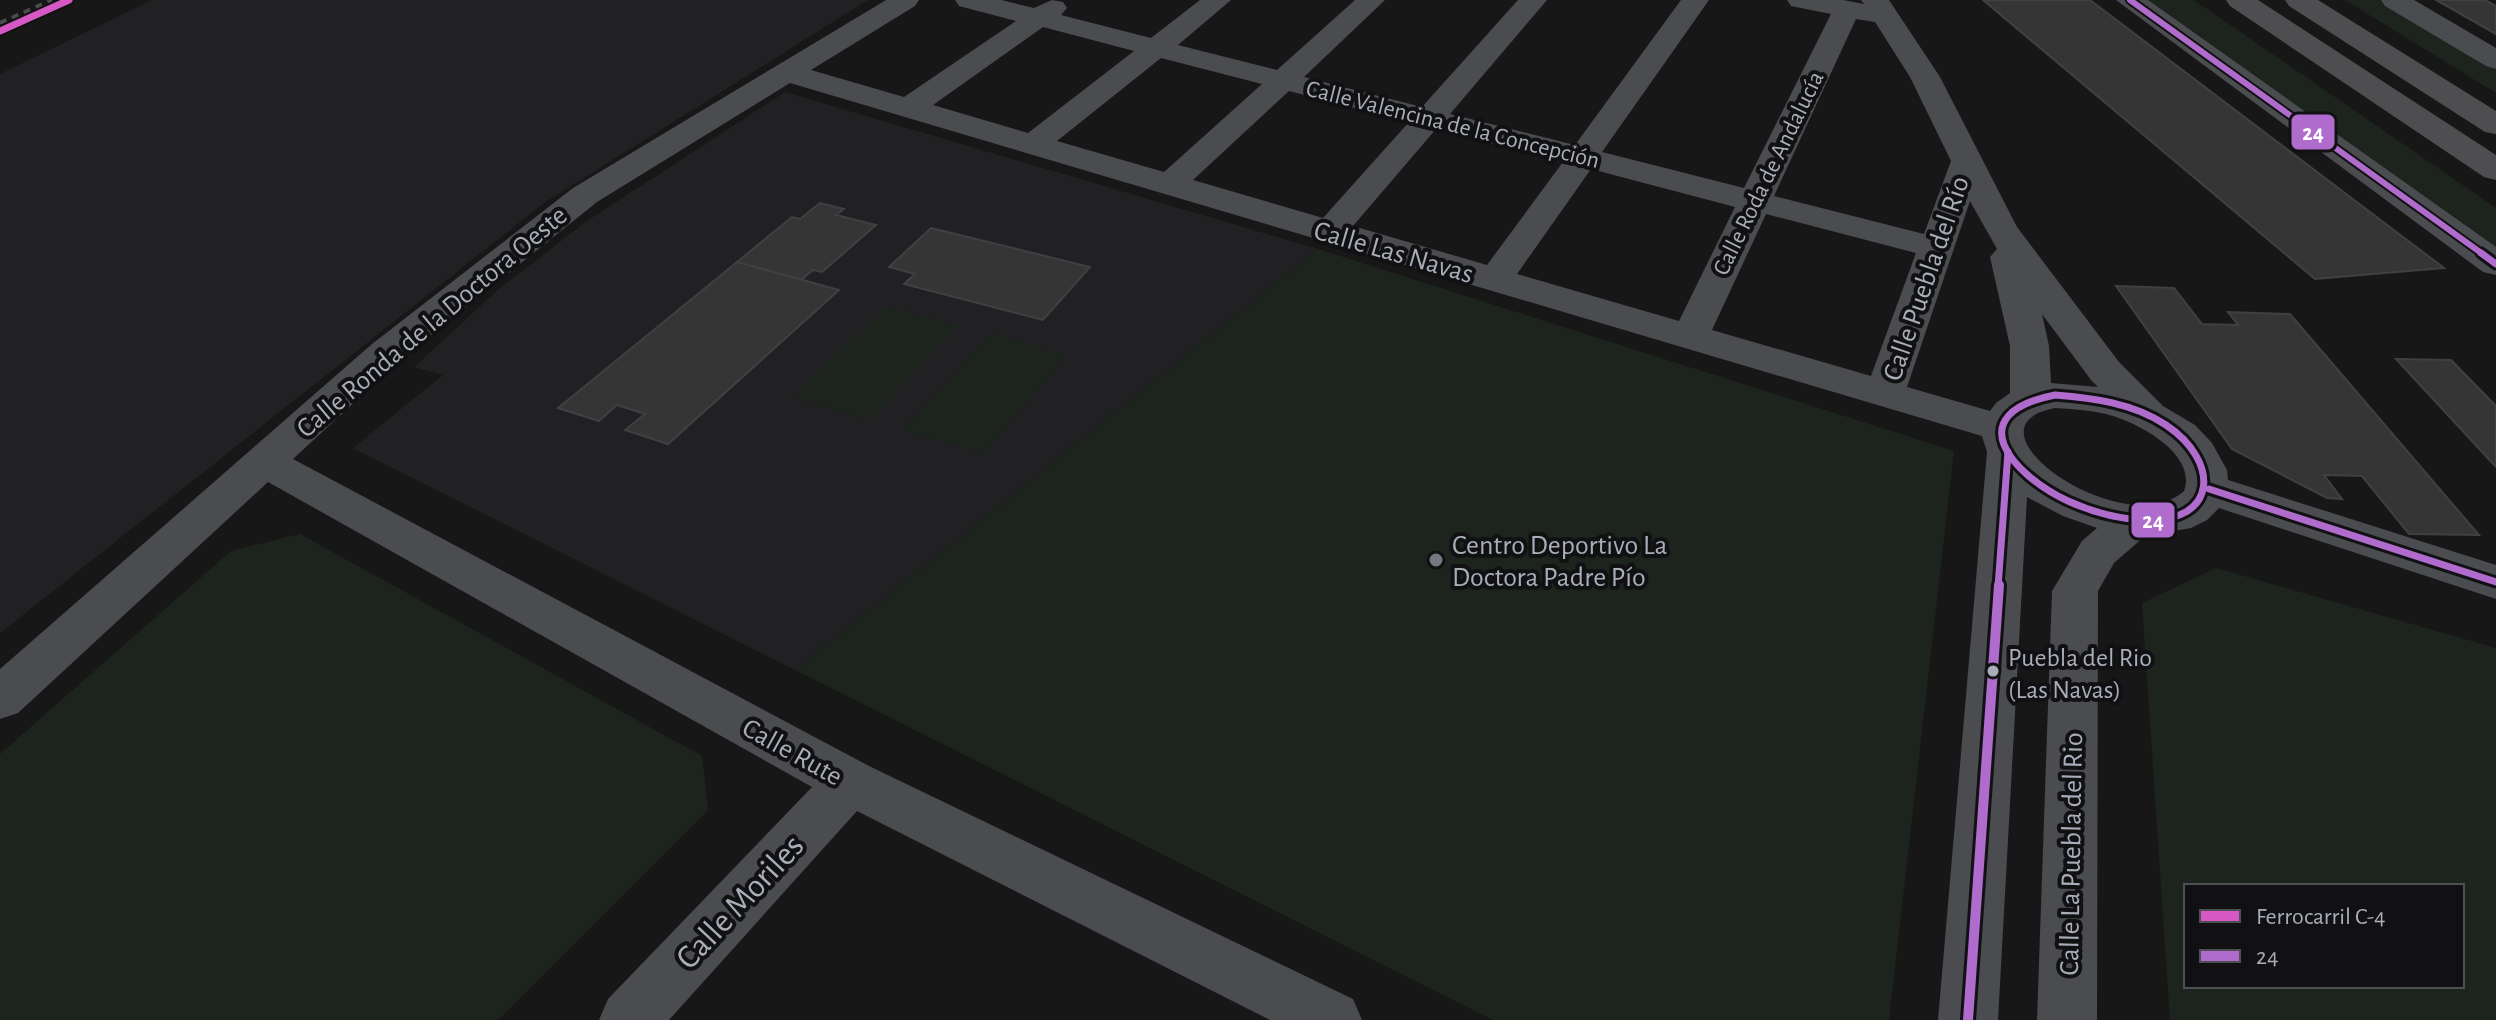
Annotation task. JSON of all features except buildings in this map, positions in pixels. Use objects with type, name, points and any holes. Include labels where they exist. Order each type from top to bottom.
[{"type":"highway","points":[[2240,0],[2496,170]]},
{"type":"highway","points":[[2299,0],[2496,125]]},
{"type":"street","name":"Calle Ronda de la Doctora Oeste","points":[[0,699],[386,352],[585,195],[905,0]]},
{"type":"street","name":"Calle Valencina de la Concepción","points":[[969,0],[1937,248]]},
{"type":"street","points":[[907,109],[1065,0]]},
{"type":"street","points":[[1032,145],[1217,0]]},
{"type":"street","points":[[1169,185],[1371,0]]},
{"type":"street","points":[[1329,232],[1533,0]]},
{"type":"street","points":[[1495,280],[1695,0]]},
{"type":"street","points":[[1801,0],[1870,9],[1925,77],[2000,228],[2105,371],[2154,418]]},
{"type":"street","points":[[2130,0],[2496,264]]},
{"type":"street","points":[[2395,0],[2496,60]]},
{"type":"street","name":"Calle Roda de Andalucía","points":[[1689,338],[1755,201],[1870,9]]},
{"type":"street","name":"Calle Las Navas","points":[[786,72],[1884,395],[2013,427]]},
{"type":"street","name":"Calle Puebla del Río","points":[[1884,395],[1967,161]]},
{"type":"street","points":[[1968,1020],[2013,427],[2033,379],[2027,340],[2000,228]]},
{"type":"street","points":[[2055,395],[2087,396],[2121,404],[2154,418],[2179,434],[2197,453],[2208,472],[2209,489],[2201,503],[2186,514],[2135,520],[2103,514],[2072,503],[2044,488],[2022,471],[2013,427],[2055,395]]},
{"type":"street","name":"Calle Rute","points":[[264,461],[850,782],[1327,1019]]},
{"type":"street","points":[[2209,489],[2496,582]]},
{"type":"street","name":"Calle La Puebla del Rio","points":[[2067,1020],[2075,591],[2098,552],[2135,520]]},
{"type":"street","name":"Calle Moriles","points":[[629,1020],[850,782]]},
{"type":"shaded area","points":[[152,0],[868,0],[544,203],[0,633],[0,74]]},
{"type":"shaded area","points":[[2147,0],[2194,0],[2496,208],[2496,249]]},
{"type":"shaded area","points":[[2345,0],[2384,0],[2496,67],[2496,93]]},
{"type":"shaded area","points":[[785,92],[1318,249],[795,670],[353,448],[443,375],[414,367],[500,288],[587,221]]},
{"type":"shaded area","name":"Centro Deportivo La Doctora Padre Pío","points":[[1318,249],[1954,451],[1889,1020],[1493,1020],[795,670]]},
{"type":"shaded area","points":[[888,305],[958,327],[869,420],[793,397]]},
{"type":"shaded area","points":[[992,333],[1067,356],[983,454],[903,429]]},
{"type":"shaded area","points":[[300,534],[702,756],[708,810],[498,1020],[0,1020],[0,754],[231,551]]},
{"type":"shaded area","points":[[2216,568],[2496,648],[2496,1020],[2170,1020],[2142,603]]},
{"type":"railway","points":[[0,23],[52,0]]},
{"type":"rail line","name":"C-4","points":[[0,31],[69,0]]},
{"type":"transit line","name":"24","points":[[2130,0],[2496,264]]},
{"type":"transit line","name":"24","points":[[2055,395],[2113,403],[2140,412],[2166,425],[2188,442],[2201,460],[2205,478],[2202,493],[2193,506],[2177,516],[2155,520],[2128,519],[2076,505],[2038,484],[2009,454],[2002,430],[2005,418],[2014,408],[2055,395]]},
{"type":"transit line","name":"24","points":[[1968,1020],[2008,452]]},
{"type":"transit line","name":"24","points":[[2209,489],[2496,582]]},
{"type":"place","name":"Centro Deportivo La Doctora Padre Pío","points":[[1436,560]]},
{"type":"place","name":"Puebla del Rio (Las Navas)","points":[[1993,671]]}]
